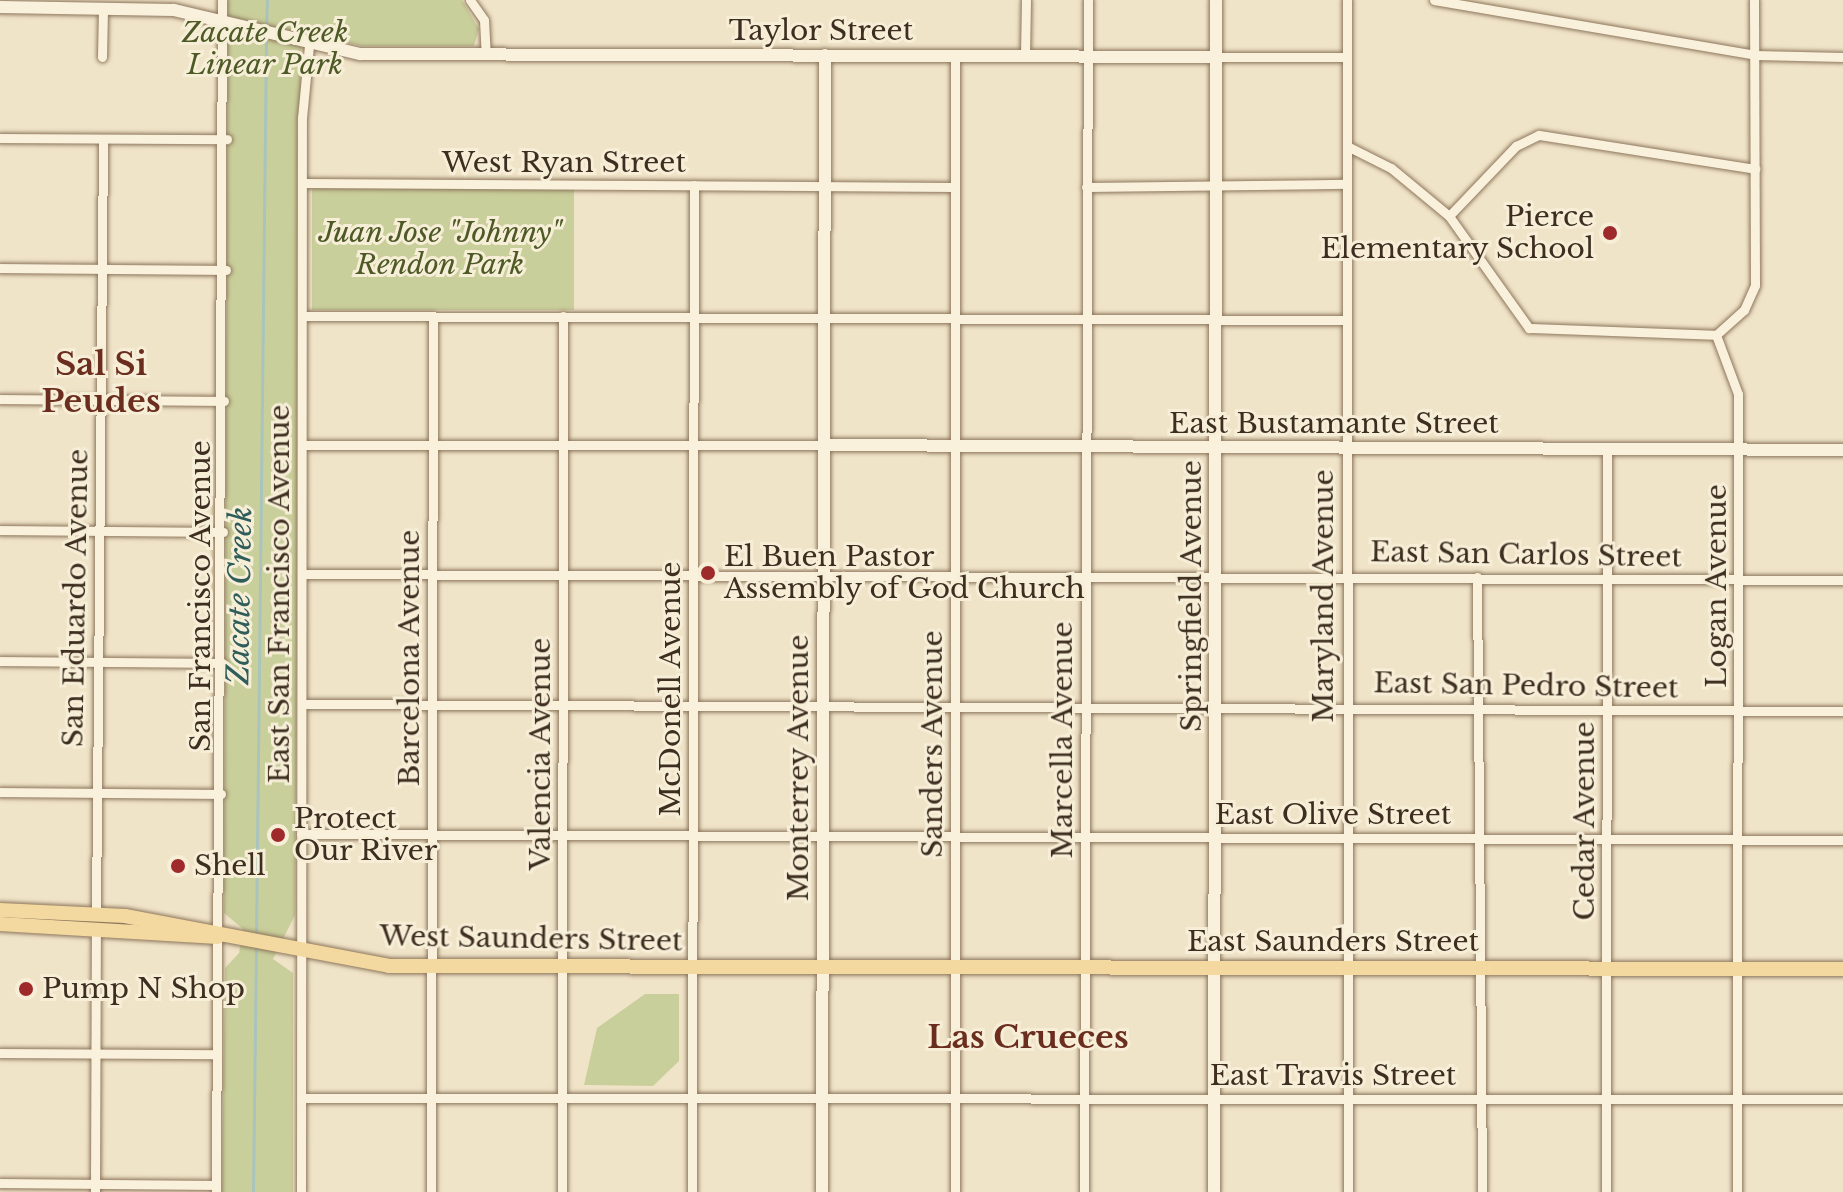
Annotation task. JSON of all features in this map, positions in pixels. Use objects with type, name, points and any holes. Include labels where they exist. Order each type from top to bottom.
[{"type":"main road","points":[[0,910],[96,919]]},
{"type":"main road","points":[[0,924],[96,919]]},
{"type":"main road","name":"West Saunders Street","points":[[96,919],[303,953],[432,967],[823,967]]},
{"type":"main road","name":"East Saunders Street","points":[[823,967],[1843,969]]},
{"type":"street","name":"San Francisco Avenue","points":[[216,1189],[229,22],[222,0]]},
{"type":"street","points":[[470,0],[484,20],[486,54]]},
{"type":"street","points":[[1025,56],[1026,0]]},
{"type":"street","name":"Marcella Avenue","points":[[1084,1192],[1088,0]]},
{"type":"street","name":"Springfield Avenue","points":[[1214,1192],[1216,0]]},
{"type":"street","name":"Maryland Avenue","points":[[1347,0],[1345,705],[1348,1192]]},
{"type":"street","points":[[1434,0],[1755,55],[1843,57]]},
{"type":"street","points":[[1347,146],[1391,168],[1449,216],[1529,328],[1716,335],[1753,294],[1754,0]]},
{"type":"street","name":"Taylor Street","points":[[0,7],[174,10],[309,45],[360,54],[1347,57]]},
{"type":"street","points":[[102,57],[103,8]]},
{"type":"street","name":"East San Francisco Avenue","points":[[301,1192],[302,183],[309,45]]},
{"type":"street","name":"Monterrey Avenue","points":[[822,1192],[825,55]]},
{"type":"street","name":"Sanders Avenue","points":[[955,56],[955,1192]]},
{"type":"street","points":[[1449,216],[1516,146],[1539,135],[1755,169]]},
{"type":"street","points":[[0,138],[227,139]]},
{"type":"street","name":"San Eduardo Avenue","points":[[95,1188],[103,139]]},
{"type":"street","name":"West Ryan Street","points":[[302,183],[955,187]]},
{"type":"street","points":[[1086,187],[1216,188],[1347,184]]},
{"type":"street","name":"McDonell Avenue","points":[[692,1192],[695,967],[694,185]]},
{"type":"street","points":[[0,268],[226,270]]},
{"type":"street","points":[[302,316],[1347,320]]},
{"type":"street","name":"Barcelona Avenue","points":[[431,1192],[433,316]]},
{"type":"street","name":"Valencia Avenue","points":[[562,1192],[563,316]]},
{"type":"street","name":"Logan Avenue","points":[[1716,335],[1736,382],[1739,450],[1737,1192]]},
{"type":"street","points":[[0,399],[224,401]]},
{"type":"street","points":[[302,445],[824,445]]},
{"type":"street","name":"East Bustamante Street","points":[[824,445],[1843,450]]},
{"type":"street","name":"Cedar Avenue","points":[[1606,1192],[1607,449]]},
{"type":"street","points":[[0,530],[223,532]]},
{"type":"street","name":"East San Carlos Street","points":[[302,574],[1346,575],[1843,580]]},
{"type":"street","points":[[1477,577],[1477,968],[1482,1192]]},
{"type":"street","points":[[0,661],[222,663]]},
{"type":"street","name":"East San Pedro Street","points":[[302,704],[1216,704],[1476,706],[1607,711],[1843,711]]},
{"type":"street","points":[[0,792],[221,794]]},
{"type":"street","name":"East Olive Street","points":[[301,834],[1843,840]]},
{"type":"street","points":[[0,1053],[217,1054]]},
{"type":"street","name":"East Travis Street","points":[[302,1098],[1215,1096],[1843,1099]]},
{"type":"street","points":[[0,1183],[216,1189]]},
{"type":"green space","name":"Zacate Creek Linear Park","points":[[228,0],[462,0],[479,29],[474,46],[363,46],[301,33],[295,915],[273,959],[293,973],[293,1192],[222,1192],[225,968],[239,953],[243,929],[224,913]]},
{"type":"green space","name":"Juan Jose \"Johnny\" Rendon Park","points":[[312,187],[574,187],[574,310],[312,310]]},
{"type":"green space","points":[[645,994],[679,994],[679,1061],[653,1086],[584,1085],[597,1028]]},
{"type":"waterway","name":"Zacate Creek","points":[[266,28],[267,0]]},
{"type":"waterway","name":"Zacate Creek","points":[[256,936],[266,36]]},
{"type":"waterway","name":"Zacate Creek","points":[[253,1192],[256,944]]},
{"type":"place","name":"Pierce Elementary School","points":[[1610,233]]},
{"type":"place","name":"El Buen Pastor Assembly of God Church","points":[[708,573]]},
{"type":"place","name":"Protect Our River","points":[[278,835]]},
{"type":"place","name":"Shell","points":[[178,866]]},
{"type":"place","name":"Pump N Shop","points":[[26,989]]},
{"type":"district","name":"Sal Si Peudes","points":[[101,384]]},
{"type":"district","name":"Las Crueces","points":[[1028,1037]]}]
